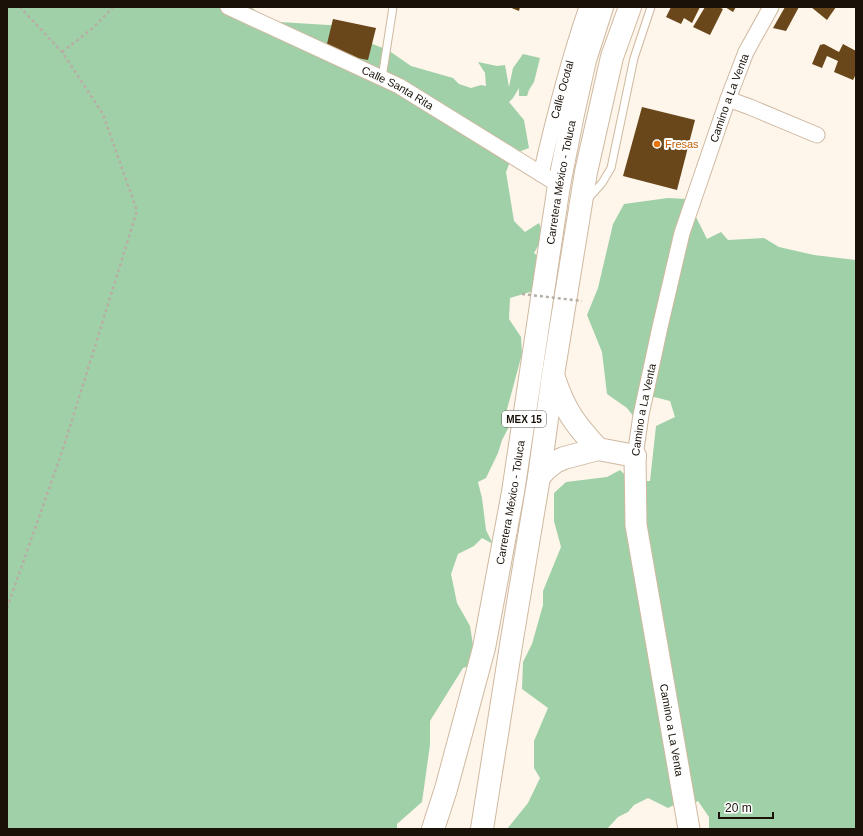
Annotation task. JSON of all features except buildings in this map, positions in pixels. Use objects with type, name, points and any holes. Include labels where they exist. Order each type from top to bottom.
[{"type":"main road","name":"Carretera México - Toluca","points":[[433,829],[446,789],[484,648],[513,492],[559,185],[572,114],[585,60],[602,7]]},
{"type":"main road","name":"Carretera México - Toluca","points":[[482,829],[539,477],[553,374],[586,172],[611,64],[630,7]]},
{"type":"main road","points":[[553,374],[572,420],[598,449]]},
{"type":"main road","points":[[539,477],[555,462],[564,458],[598,449],[635,456]]},
{"type":"street","name":"Calle Santa Rita","points":[[228,7],[399,86],[559,185]]},
{"type":"street","name":"Calle Ocotal","points":[[541,174],[556,110],[572,52],[588,7]]},
{"type":"street","name":"Camino a La Venta","points":[[689,829],[636,525],[635,456],[658,334],[682,233],[728,99],[746,52],[770,7]]},
{"type":"street","points":[[728,99],[817,135]]},
{"type":"lane","points":[[382,78],[393,7]]},
{"type":"lane","points":[[581,206],[593,195],[611,168],[634,58],[651,7]]},
{"type":"path","points":[[7,608],[63,449],[137,211],[103,114],[62,52],[20,7]]},
{"type":"path","points":[[62,52],[92,28],[113,7]]},
{"type":"path","points":[[522,294],[582,301]]},
{"type":"green space","points":[[7,7],[252,7],[264,21],[344,26],[354,37],[388,50],[411,66],[453,78],[459,84],[471,88],[481,85],[486,86],[485,73],[478,62],[497,66],[505,65],[509,87],[513,68],[523,54],[540,58],[534,82],[527,96],[519,96],[519,88],[509,102],[524,120],[529,148],[513,154],[506,172],[514,221],[525,232],[539,223],[544,236],[534,253],[547,263],[540,274],[534,279],[534,284],[540,302],[530,292],[510,298],[509,319],[521,337],[522,354],[506,413],[513,419],[502,440],[498,453],[486,478],[478,482],[482,498],[486,530],[493,544],[482,538],[474,546],[458,554],[451,574],[457,603],[470,626],[474,651],[478,663],[463,668],[430,721],[430,745],[422,802],[397,824],[397,829],[7,829]]},
{"type":"green space","points":[[668,198],[687,199],[707,239],[721,232],[728,240],[764,238],[779,247],[814,255],[856,260],[856,829],[709,829],[709,817],[698,801],[681,810],[676,804],[668,808],[648,798],[634,805],[628,812],[618,817],[607,829],[507,829],[528,803],[540,778],[534,768],[534,741],[548,708],[522,689],[523,662],[532,644],[543,605],[543,591],[561,547],[554,521],[554,493],[566,482],[607,477],[620,470],[634,480],[650,481],[656,426],[675,417],[670,401],[654,397],[634,417],[627,408],[607,394],[602,352],[587,315],[598,288],[613,224],[624,204]]},
{"type":"place","name":"Fresas","points":[[657,144]]}]
